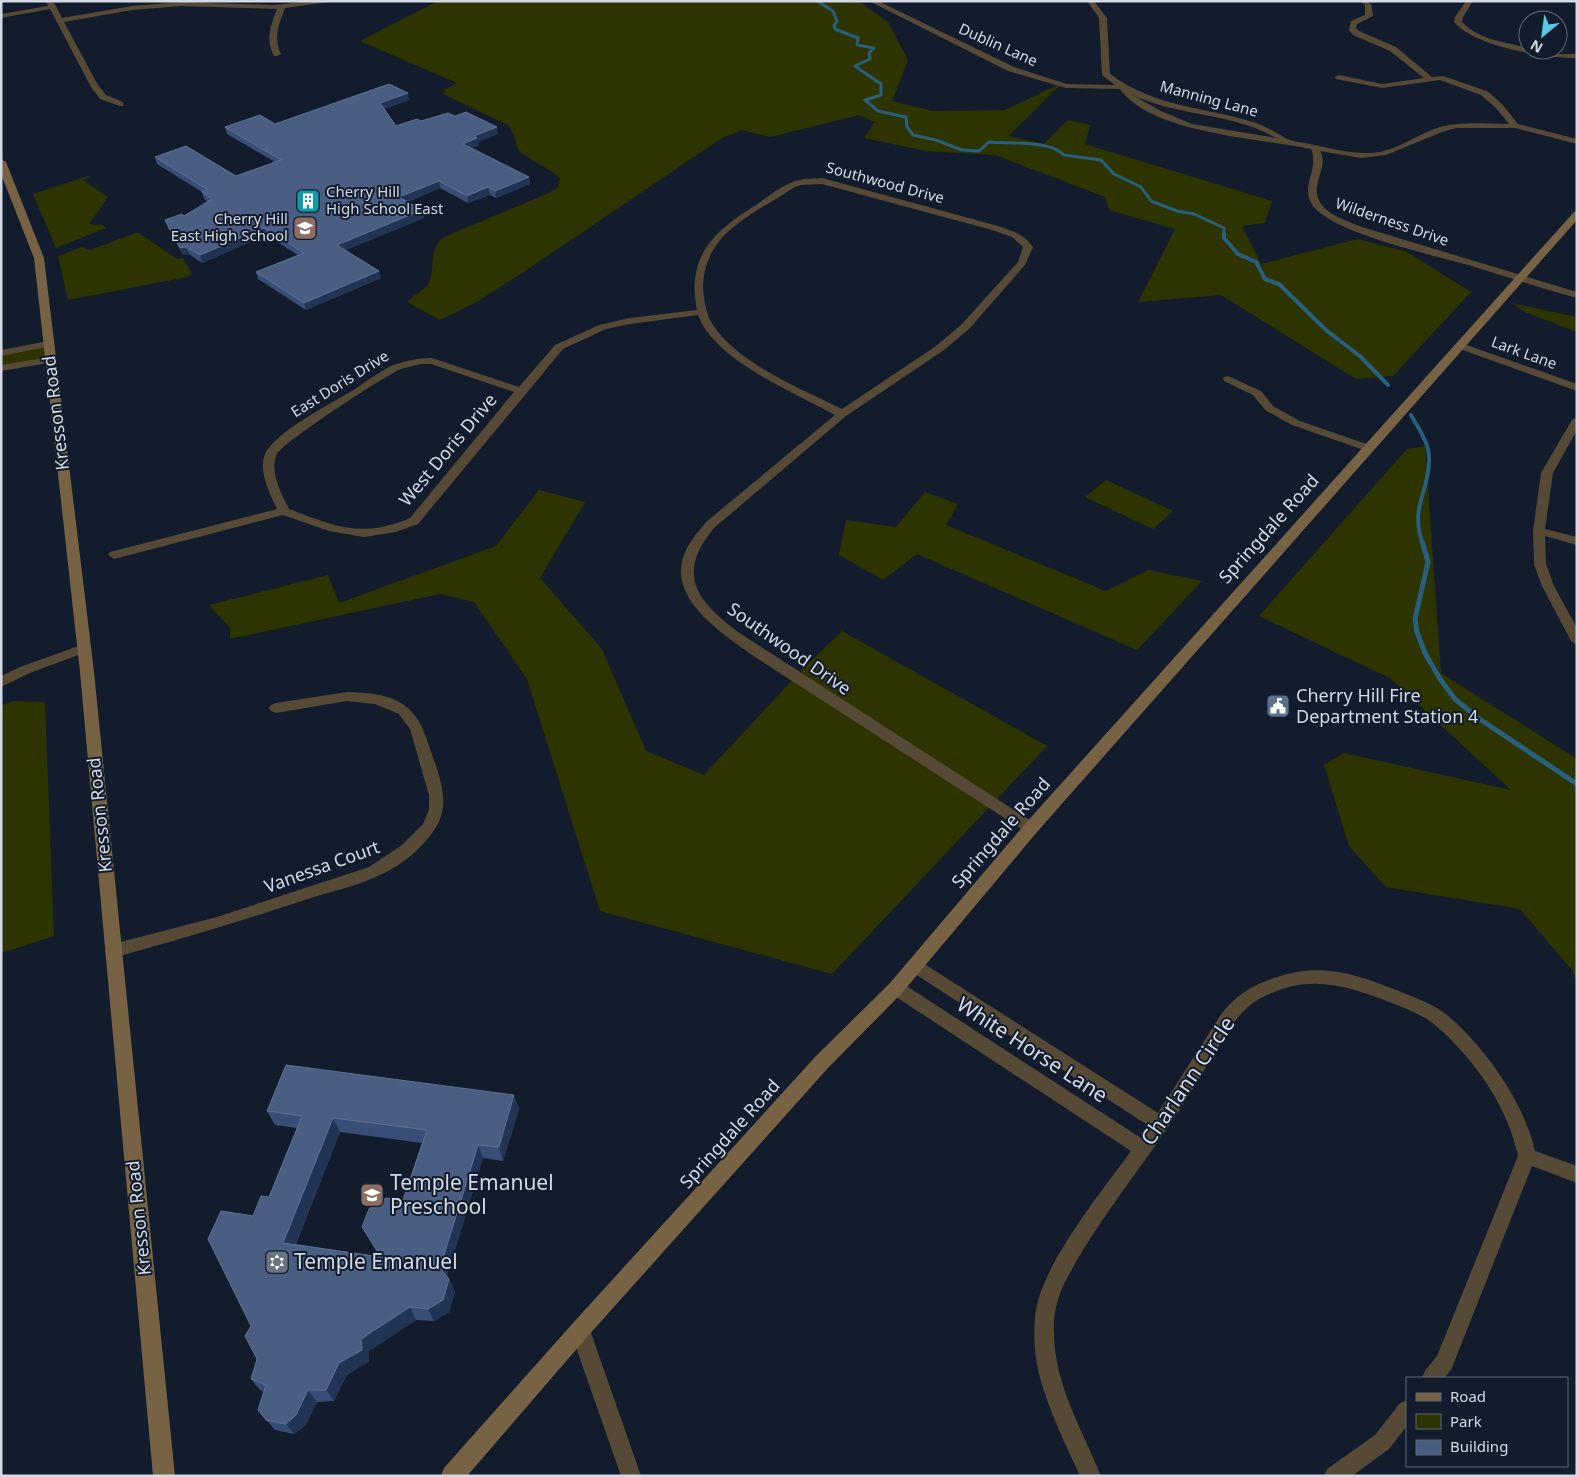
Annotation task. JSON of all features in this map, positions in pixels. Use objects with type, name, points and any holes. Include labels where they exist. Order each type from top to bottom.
[{"type":"main road","name":"Kresson Road","points":[[3,170],[39,258],[84,648],[164,1476]]},
{"type":"main road","name":"Springdale Road","points":[[452,1476],[580,1330],[822,1062],[896,988],[1031,828],[1577,214]]},
{"type":"street","points":[[59,21],[132,8],[181,4],[282,6],[334,1]]},
{"type":"street","name":"Dublin Lane","points":[[872,1],[1011,69],[1066,86],[1122,87]]},
{"type":"street","name":"Manning Lane","points":[[1090,1],[1103,18],[1106,75],[1122,87],[1157,101],[1193,112],[1226,116],[1252,124],[1285,141]]},
{"type":"street","points":[[1363,1],[1368,4],[1369,16],[1354,24],[1352,28],[1356,33],[1393,49],[1430,79]]},
{"type":"street","points":[[1470,1],[1458,17],[1458,22],[1468,32],[1518,47]]},
{"type":"street","points":[[1,10],[50,4]]},
{"type":"street","points":[[1,16],[50,4]]},
{"type":"street","points":[[50,4],[94,85],[103,97],[120,104]]},
{"type":"street","points":[[277,54],[272,45],[273,30],[282,6]]},
{"type":"street","points":[[1339,77],[1382,86],[1440,78],[1456,82],[1484,92],[1499,106],[1515,126]]},
{"type":"street","name":"Manning Lane","points":[[1122,87],[1130,98],[1158,113],[1190,126],[1266,140],[1285,141],[1338,152],[1386,153],[1447,128],[1515,126],[1577,142]]},
{"type":"street","name":"Wilderness Drive","points":[[1315,148],[1320,162],[1311,192],[1312,198],[1324,213],[1336,220],[1577,295]]},
{"type":"street","name":"Southwood Drive","points":[[842,414],[757,368],[723,345],[708,327],[702,312],[698,287],[700,270],[711,248],[722,233],[792,185],[800,182],[822,180],[995,228],[1016,235],[1024,241],[1028,247],[1022,263],[965,327],[940,348],[842,414],[710,525],[694,544],[688,557],[688,573],[693,592],[706,613],[732,635],[1031,828]]},
{"type":"street","points":[[520,391],[559,347],[588,333],[603,327],[630,321],[702,312]]},
{"type":"street","points":[[1,353],[48,344]]},
{"type":"street","name":"Lark Lane","points":[[1461,346],[1577,388]]},
{"type":"street","points":[[1,368],[50,360]]},
{"type":"street","name":"East Doris Drive","points":[[284,511],[274,490],[269,470],[270,456],[274,447],[292,433],[395,368],[412,363],[432,361],[520,391]]},
{"type":"street","points":[[1228,379],[1258,393],[1269,408],[1296,422],[1368,448]]},
{"type":"street","name":"West Doris Drive","points":[[284,511],[326,527],[356,534],[378,534],[406,525],[414,520],[520,391]]},
{"type":"street","points":[[1577,420],[1547,474],[1539,531],[1540,564],[1545,579],[1577,641]]},
{"type":"street","points":[[114,555],[284,511]]},
{"type":"street","points":[[1539,531],[1577,541]]},
{"type":"street","points":[[1,682],[25,670],[84,648]]},
{"type":"street","name":"Vanessa Court","points":[[113,951],[217,922],[374,871],[396,859],[412,846],[433,818],[437,801],[415,725],[404,710],[389,703],[348,695],[276,708]]},
{"type":"street","name":"White Horse Lane","points":[[916,964],[1160,1124]]},
{"type":"street","name":"Charlann Circle","points":[[1091,1476],[1053,1393],[1044,1344],[1046,1310],[1054,1281],[1084,1231],[1160,1124],[1230,1015],[1250,996],[1287,980],[1304,976],[1329,976],[1356,980],[1426,1009],[1443,1021],[1479,1062],[1498,1088],[1520,1129],[1527,1156]]},
{"type":"street","name":"White Horse Lane","points":[[896,988],[1143,1149]]},
{"type":"street","points":[[1433,1377],[1444,1363],[1527,1156],[1577,1175]]},
{"type":"street","points":[[580,1330],[631,1476]]},
{"type":"street","points":[[1334,1476],[1382,1442],[1406,1411]]},
{"type":"green space","points":[[438,1],[859,1],[888,22],[908,60],[892,101],[933,111],[1005,110],[1062,83],[1009,136],[1044,144],[1068,120],[1090,125],[1085,144],[1272,201],[1265,223],[1242,226],[1261,264],[1358,239],[1407,252],[1471,292],[1393,376],[1356,379],[1221,295],[1138,302],[1175,229],[1109,210],[1105,197],[995,155],[926,151],[864,138],[875,122],[859,115],[770,137],[742,130],[722,138],[525,271],[475,303],[440,320],[407,302],[428,285],[432,272],[434,253],[439,242],[444,237],[549,193],[558,187],[560,178],[520,152],[508,125],[443,94],[444,90],[457,83],[360,41]]},
{"type":"green space","points":[[90,176],[83,180],[108,197],[89,224],[102,225],[106,228],[56,248],[33,194]]},
{"type":"green space","points":[[139,233],[177,259],[183,258],[192,274],[188,277],[68,300],[58,256],[82,247],[90,250]]},
{"type":"green space","points":[[1511,303],[1577,317],[1577,332],[1525,312]]},
{"type":"green space","points":[[48,344],[50,360],[1,368],[1,353]]},
{"type":"green space","points":[[1425,446],[1441,673],[1577,759],[1577,983],[1572,970],[1520,909],[1386,887],[1349,846],[1324,765],[1344,753],[1511,790],[1390,678],[1259,616],[1407,449]]},
{"type":"green space","points":[[1106,480],[1173,511],[1153,529],[1085,497]]},
{"type":"green space","points":[[539,490],[585,502],[540,578],[602,649],[646,751],[704,775],[795,677],[842,631],[1047,746],[832,974],[600,911],[527,679],[474,602],[440,594],[230,639],[230,628],[209,605],[328,575],[339,603],[496,546]]},
{"type":"green space","points":[[925,492],[958,504],[946,525],[1106,591],[1148,570],[1202,581],[1137,650],[917,554],[883,580],[839,555],[846,520],[896,527]]},
{"type":"green space","points":[[13,701],[45,702],[54,936],[1,953],[1,706]]},
{"type":"building","name":"Cherry Hill High School East","points":[[389,84],[408,93],[380,103],[396,126],[417,119],[421,121],[448,113],[455,116],[466,112],[497,127],[474,136],[477,138],[463,144],[529,177],[495,191],[488,187],[467,196],[439,181],[399,197],[422,210],[337,245],[379,271],[304,303],[256,272],[304,253],[264,228],[200,255],[186,247],[180,248],[165,220],[182,214],[184,216],[212,199],[202,192],[208,190],[155,157],[186,146],[236,176],[281,160],[225,127],[260,115],[275,124]]},
{"type":"building","name":"Temple Emanuel","points":[[286,1065],[514,1095],[499,1147],[478,1145],[440,1268],[449,1279],[443,1300],[428,1309],[410,1307],[361,1339],[362,1350],[339,1363],[326,1390],[308,1390],[296,1415],[286,1424],[266,1420],[258,1410],[266,1385],[251,1379],[257,1359],[245,1336],[251,1326],[208,1239],[221,1211],[253,1216],[261,1196],[269,1197],[302,1116],[267,1111]],"holes":[[[333,1118],[427,1130],[403,1200],[386,1198],[369,1209],[362,1227],[381,1257],[283,1243]]]},
{"type":"waterway","points":[[817,1],[833,11],[837,21],[834,26],[835,29],[858,38],[857,45],[874,48],[869,53],[870,59],[855,66],[881,84],[881,95],[865,100],[878,111],[906,117],[907,127],[913,135],[936,140],[962,150],[979,151],[989,142],[1029,144],[1049,147],[1058,150],[1064,155],[1101,160],[1114,174],[1141,187],[1151,201],[1177,211],[1194,214],[1224,228],[1224,238],[1238,254],[1256,262],[1265,279],[1279,284],[1326,330],[1361,357],[1388,385]]},
{"type":"waterway","points":[[1411,415],[1423,435],[1429,452],[1427,480],[1418,518],[1422,542]]},
{"type":"waterway","points":[[1422,541],[1428,562],[1415,619],[1417,632],[1425,653],[1440,679],[1455,699],[1478,718],[1577,784]]},
{"type":"place","name":"Cherry Hill High School East","points":[[308,201]]},
{"type":"place","name":"Cherry Hill East High School","points":[[305,228]]},
{"type":"place","name":"Cherry Hill Fire Department Station 4","points":[[1278,706]]},
{"type":"place","name":"Temple Emanuel Preschool","points":[[372,1195]]},
{"type":"place","name":"Temple Emanuel","points":[[277,1262]]}]
